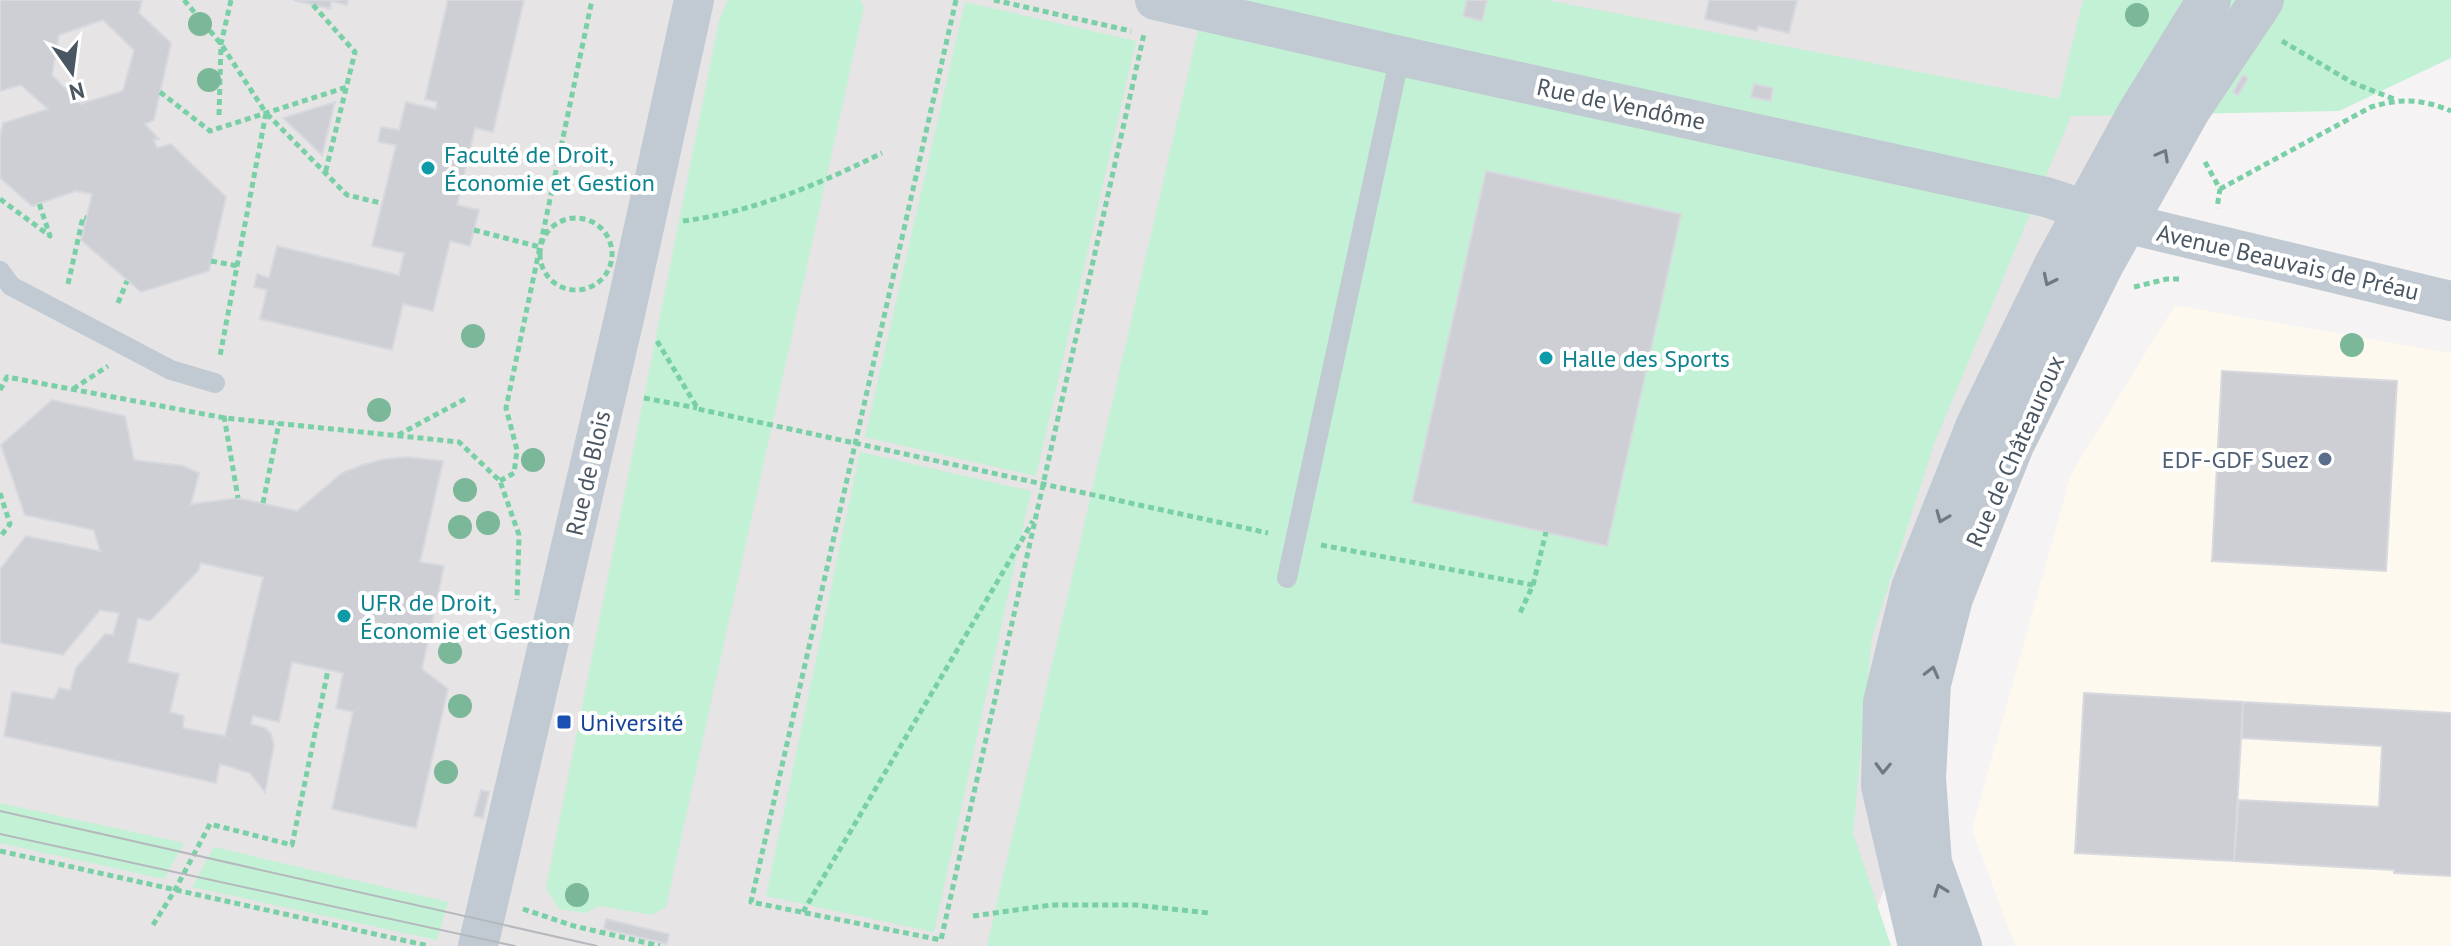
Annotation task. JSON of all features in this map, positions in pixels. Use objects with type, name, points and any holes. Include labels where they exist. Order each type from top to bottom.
[{"type":"street","name":"Rue de Blois","points":[[478,946],[625,314],[694,0]]},
{"type":"street","name":"Rue de Vendôme","points":[[1155,0],[2046,197],[2106,217]]},
{"type":"street","name":"Rue de Châteauroux","points":[[1960,946],[1930,863],[1924,778],[1929,684],[1951,598],[2012,445],[2102,264],[2106,217],[2138,115],[2209,0]]},
{"type":"street","name":"Rue de Châteauroux","points":[[1920,946],[1883,786],[1885,702],[1913,588],[1978,425],[2056,265],[2106,217],[2189,109],[2269,19]]},
{"type":"street","name":"Avenue Beauvais de Préau","points":[[2106,217],[2451,301]]},
{"type":"lane","points":[[1287,578],[1400,56]]},
{"type":"lane","points":[[0,271],[11,286],[132,350],[171,370],[215,383]]},
{"type":"path","points":[[182,0],[221,44],[266,113],[325,174],[347,195],[381,203]]},
{"type":"path","points":[[219,115],[221,44],[231,0]]},
{"type":"path","points":[[500,481],[514,473],[517,450],[506,408],[592,0]]},
{"type":"path","points":[[956,0],[751,902],[941,940],[1144,34],[994,0]]},
{"type":"path","points":[[313,5],[355,52],[325,174]]},
{"type":"path","points":[[2269,19],[2353,83],[2395,100],[2430,102],[2451,111]]},
{"type":"path","points":[[160,92],[210,131],[347,87]]},
{"type":"path","points":[[2220,189],[2371,107],[2395,100]]},
{"type":"path","points":[[238,498],[225,418],[215,383],[266,113]]},
{"type":"path","points":[[644,225],[697,219],[744,208],[828,180],[882,153]]},
{"type":"path","points":[[2203,158],[2220,189],[2216,214]]},
{"type":"path","points":[[0,199],[50,236],[39,203]]},
{"type":"path","points":[[61,312],[83,217],[86,218]]},
{"type":"path","points":[[571,218],[583,219],[602,230],[609,239],[611,261],[598,282],[575,290],[552,281],[540,260],[540,247],[551,228],[571,218]]},
{"type":"path","points":[[492,235],[474,230],[540,247]]},
{"type":"path","points":[[211,261],[238,266]]},
{"type":"path","points":[[2126,291],[2167,279],[2189,279]]},
{"type":"path","points":[[118,303],[127,281]]},
{"type":"path","points":[[625,314],[645,320],[698,409]]},
{"type":"path","points":[[72,389],[132,350]]},
{"type":"path","points":[[0,390],[7,377],[225,418],[459,442],[500,481],[519,535],[517,602]]},
{"type":"path","points":[[607,390],[1378,558],[1533,585]]},
{"type":"path","points":[[397,436],[465,399]]},
{"type":"path","points":[[263,503],[279,423]]},
{"type":"path","points":[[0,493],[10,524],[0,537]]},
{"type":"path","points":[[803,912],[1036,517]]},
{"type":"path","points":[[1519,615],[1533,585],[1546,532]]},
{"type":"path","points":[[153,925],[210,824],[292,845],[328,670]]},
{"type":"path","points":[[0,851],[429,946]]},
{"type":"path","points":[[973,916],[1051,905],[1135,905],[1209,913]]},
{"type":"path","points":[[515,906],[574,926],[660,946]]},
{"type":"shaded area","points":[[0,0],[2168,0],[2086,211],[1893,867],[1862,946],[0,946]]},
{"type":"shaded area","points":[[2175,305],[2451,353],[2451,946],[2015,946],[1972,829],[2071,474]]},
{"type":"green space","points":[[728,0],[860,0],[864,7],[666,907],[652,915],[599,906],[585,913],[559,909],[546,888],[719,21]]},
{"type":"green space","points":[[1205,0],[1547,0],[2059,99],[2083,0],[2451,0],[2451,58],[2339,111],[2071,116],[1934,444],[1872,637],[1853,833],[1891,946],[987,946]]},
{"type":"green space","points":[[965,2],[1136,41],[1036,476],[865,437]]},
{"type":"green space","points":[[860,452],[1031,491],[934,932],[766,896]]},
{"type":"green space","points":[[0,803],[184,843],[164,879],[0,843]]},
{"type":"green space","points":[[214,847],[448,902],[437,940],[192,887]]},
{"type":"building","points":[[0,0],[142,0],[139,13],[171,43],[154,120],[145,124],[159,139],[154,140],[157,148],[171,144],[226,197],[209,271],[141,292],[81,240],[92,194],[76,191],[32,206],[0,178],[0,137],[3,123],[48,109],[21,85],[0,91]],"holes":[[[103,20],[134,50],[123,91],[80,104],[52,75],[59,35]]]},
{"type":"building","points":[[293,0],[348,0],[347,5],[331,1],[330,9]]},
{"type":"building","name":"Faculté de Droit, Économie et Gestion","points":[[448,0],[524,0],[493,132],[475,128],[457,205],[479,210],[470,246],[450,241],[433,311],[403,304],[392,350],[260,319],[267,290],[254,287],[257,274],[269,278],[277,246],[399,275],[404,253],[372,246],[396,145],[378,142],[381,127],[399,130],[406,102],[436,109],[437,102],[425,99]]},
{"type":"building","points":[[1467,0],[1487,0],[1482,21],[1463,16]]},
{"type":"building","points":[[1709,0],[1797,0],[1789,33],[1758,26],[1757,31],[1705,19]]},
{"type":"building","points":[[2243,75],[2248,78],[2238,95],[2233,92]]},
{"type":"building","points":[[1754,84],[1773,88],[1771,101],[1751,97]]},
{"type":"building","points":[[335,102],[322,155],[283,118]]},
{"type":"building","name":"Halle des Sports","points":[[1486,171],[1681,214],[1607,546],[1412,502]]},
{"type":"building","points":[[2222,371],[2397,381],[2386,571],[2212,561]]},
{"type":"building","name":"UFR de Droit, Économie et Gestion","points":[[52,400],[125,416],[134,460],[184,466],[199,473],[191,504],[238,498],[297,511],[342,473],[362,465],[407,457],[443,461],[420,562],[444,566],[422,669],[448,689],[416,828],[332,809],[353,712],[336,708],[343,673],[292,662],[279,722],[253,716],[251,724],[265,728],[271,734],[274,745],[265,792],[250,773],[220,764],[216,783],[4,736],[12,692],[54,699],[59,688],[70,690],[76,668],[105,634],[113,635],[119,613],[100,610],[63,655],[0,643],[0,569],[26,536],[100,551],[94,530],[25,515],[1,445]],"holes":[[[201,563],[263,577],[225,736],[183,728],[184,716],[170,712],[179,674],[128,662],[138,618],[150,621],[198,571]]]},
{"type":"building","points":[[2084,693],[2243,702],[2234,861],[2075,853]]},
{"type":"building","points":[[2243,702],[2451,713],[2451,876],[2234,861],[2239,800],[2379,807],[2382,746],[2242,738]]},
{"type":"building","points":[[481,790],[489,792],[483,818],[474,816]]},
{"type":"building","points":[[606,919],[669,934],[667,944],[604,929]]},
{"type":"tram line","points":[[0,811],[597,946]]},
{"type":"tram line","points":[[0,834],[515,946]]},
{"type":"place","name":"Faculté de Droit, Économie et Gestion","points":[[428,168]]},
{"type":"place","name":"Halle des Sports","points":[[1546,358]]},
{"type":"place","name":"EDF-GDF Suez","points":[[2325,459]]},
{"type":"place","name":"UFR de Droit, Économie et Gestion","points":[[344,616]]},
{"type":"place","name":"Université","points":[[564,722]]}]
